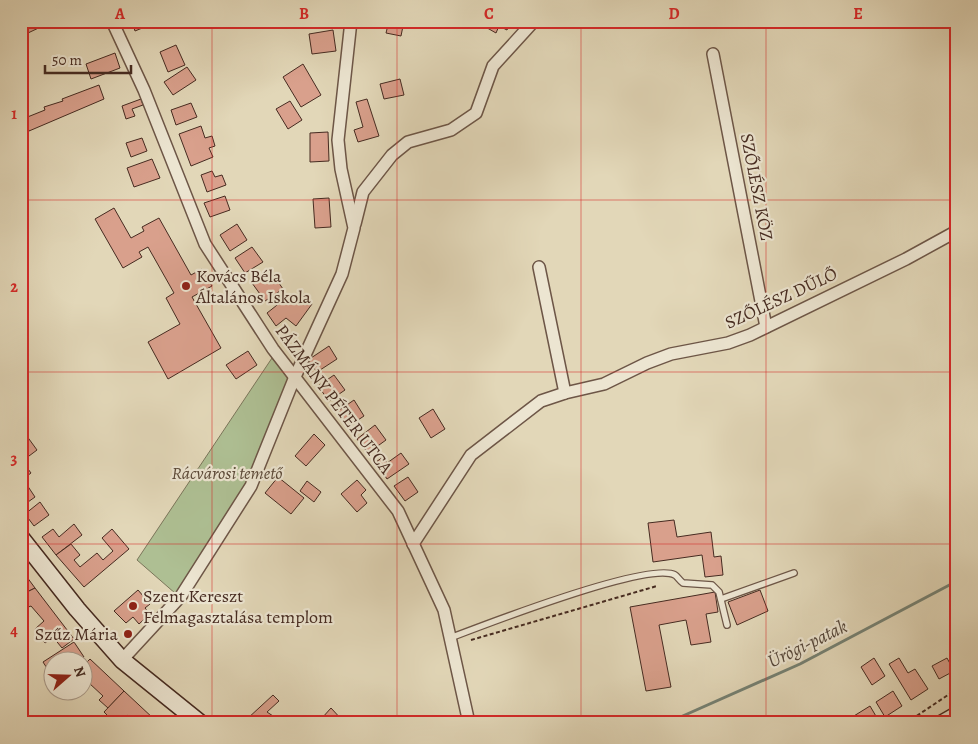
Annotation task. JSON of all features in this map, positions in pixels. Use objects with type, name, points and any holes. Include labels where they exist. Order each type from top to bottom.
[{"type":"street","name":"PÁZMÁNY PÉTER UTCA","points":[[112,21],[144,90],[205,244],[294,379],[398,511],[444,610],[469,723]]},
{"type":"street","points":[[351,21],[338,140],[341,169],[354,228]]},
{"type":"street","points":[[122,660],[181,596],[251,486],[294,379],[342,274],[363,192],[392,155],[408,142],[451,130],[476,113],[494,66],[534,21]]},
{"type":"street","name":"SZŐLÉSZ KÖZ","points":[[713,54],[766,326]]},
{"type":"street","name":"SZŐLÉSZ DŰLŐ","points":[[413,544],[471,454],[541,401],[565,392],[604,384],[663,357],[703,346],[728,343],[906,259],[957,231]]},
{"type":"street","points":[[539,267],[565,392]]},
{"type":"street","points":[[21,538],[77,609],[122,660],[200,723]]},
{"type":"street","points":[[943,723],[957,715]]},
{"type":"lane","points":[[451,641],[612,581],[664,573],[675,575],[682,584],[712,585],[719,592],[727,625]]},
{"type":"lane","points":[[721,599],[794,574]]},
{"type":"path","points":[[451,641],[464,642],[657,586]]},
{"type":"path","points":[[906,723],[957,689]]},
{"type":"green space","name":"Rácvárosi temető","points":[[272,358],[293,382],[251,486],[176,594],[137,560]]},
{"type":"building","points":[[48,21],[49,23],[28,33],[23,22]]},
{"type":"building","points":[[132,21],[151,21],[152,24],[135,31]]},
{"type":"building","points":[[389,21],[404,21],[401,36],[386,33]]},
{"type":"building","points":[[484,21],[511,21],[507,30],[499,26],[496,33],[482,25]]},
{"type":"building","points":[[333,30],[336,51],[312,54],[309,34]]},
{"type":"building","points":[[176,45],[185,65],[168,72],[160,52]]},
{"type":"building","points":[[115,53],[120,68],[91,79],[86,64]]},
{"type":"building","points":[[303,64],[321,95],[301,107],[283,77]]},
{"type":"building","points":[[187,67],[196,80],[173,95],[164,82]]},
{"type":"building","points":[[400,79],[404,95],[384,99],[380,84]]},
{"type":"building","points":[[99,85],[104,99],[29,131],[25,118],[45,110],[44,107]]},
{"type":"building","points":[[141,99],[143,105],[132,109],[135,116],[126,119],[122,106]]},
{"type":"building","points":[[367,99],[379,136],[358,142],[354,130],[363,127],[356,102]]},
{"type":"building","points":[[290,101],[302,120],[288,129],[276,109]]},
{"type":"building","points":[[191,103],[197,117],[176,125],[171,110]]},
{"type":"building","points":[[201,126],[205,138],[212,136],[215,146],[209,148],[213,157],[191,166],[179,134]]},
{"type":"building","points":[[328,132],[329,161],[310,162],[310,133]]},
{"type":"building","points":[[142,138],[147,151],[131,157],[126,143]]},
{"type":"building","points":[[152,159],[160,178],[134,187],[127,168]]},
{"type":"building","points":[[212,171],[215,177],[222,175],[226,185],[207,192],[201,175]]},
{"type":"building","points":[[225,196],[230,210],[210,217],[204,203]]},
{"type":"building","points":[[329,198],[331,227],[315,228],[313,199]]},
{"type":"building","points":[[114,208],[131,238],[144,231],[142,227],[159,218],[191,275],[202,269],[212,286],[192,297],[221,348],[168,379],[148,342],[180,324],[166,298],[174,293],[148,247],[139,252],[142,257],[123,268],[95,219]]},
{"type":"building","points":[[237,224],[247,240],[230,251],[220,235]]},
{"type":"building","points":[[252,247],[263,262],[245,273],[235,258]]},
{"type":"building","points":[[270,270],[283,289],[265,301],[252,283]]},
{"type":"building","points":[[304,294],[312,304],[296,326],[286,318],[276,326],[267,313],[286,298],[290,304]]},
{"type":"building","points":[[329,346],[337,359],[317,372],[308,360]]},
{"type":"building","points":[[248,351],[257,365],[236,379],[226,365]]},
{"type":"building","points":[[334,375],[345,390],[329,401],[318,386]]},
{"type":"building","points":[[354,400],[364,416],[349,426],[338,411]]},
{"type":"building","points":[[433,409],[445,429],[431,438],[419,418]]},
{"type":"building","points":[[375,425],[386,440],[368,453],[357,439]]},
{"type":"building","points":[[21,428],[37,450],[21,462]]},
{"type":"building","points":[[314,434],[325,445],[306,466],[295,456]]},
{"type":"building","points":[[401,453],[409,464],[387,479],[376,462],[383,457],[387,463]]},
{"type":"building","points":[[22,461],[31,473],[23,479],[35,497],[21,507]]},
{"type":"building","points":[[278,477],[304,498],[291,514],[265,493]]},
{"type":"building","points":[[408,477],[418,492],[405,501],[394,486]]},
{"type":"building","points":[[357,480],[366,490],[361,495],[367,503],[357,512],[341,494]]},
{"type":"building","points":[[307,481],[321,492],[314,502],[300,491]]},
{"type":"building","points":[[40,502],[49,515],[34,526],[25,514]]},
{"type":"building","points":[[674,520],[677,537],[711,532],[714,557],[721,556],[723,575],[705,577],[702,555],[653,562],[648,523]]},
{"type":"building","points":[[74,524],[82,535],[56,555],[42,537],[53,529],[59,537]]},
{"type":"building","points":[[112,529],[129,549],[84,587],[56,555],[71,544],[80,555],[74,560],[80,567],[97,553],[103,560],[113,551],[102,538]]},
{"type":"building","points":[[21,569],[35,588],[21,595]]},
{"type":"building","points":[[35,588],[74,639],[62,648],[53,637],[45,643],[35,629],[44,621],[31,606],[21,610],[21,595]]},
{"type":"building","name":"Szent Kereszt Felmagasztalása templom","points":[[138,590],[150,604],[145,608],[150,614],[139,624],[133,617],[126,623],[114,611]]},
{"type":"building","points":[[760,590],[768,611],[737,625],[728,602]]},
{"type":"building","points":[[715,592],[718,612],[706,614],[711,642],[691,645],[686,620],[659,625],[671,687],[646,691],[630,607]]},
{"type":"building","points":[[74,642],[81,652],[58,652]]},
{"type":"building","points":[[874,658],[885,676],[872,685],[861,667]]},
{"type":"building","points":[[899,658],[908,673],[915,669],[928,689],[911,700],[889,664]]},
{"type":"building","points":[[947,658],[954,671],[939,679],[932,666]]},
{"type":"building","points":[[92,661],[124,691],[108,708],[99,700],[103,696],[92,686]]},
{"type":"building","points":[[124,691],[154,719],[148,723],[128,723],[132,719],[128,715],[119,723],[115,723],[104,712]]},
{"type":"building","points":[[893,691],[902,706],[885,717],[876,702]]},
{"type":"building","points":[[273,695],[279,701],[267,712],[276,718],[273,723],[253,723],[247,719]]},
{"type":"building","points":[[870,706],[880,723],[851,723],[849,719]]},
{"type":"building","points":[[331,708],[343,721],[342,723],[324,723],[326,721],[322,718]]},
{"type":"waterway","name":"Ürögi-patak","points":[[667,723],[800,664],[957,581]]},
{"type":"place","name":"Kovács Béla Általános Iskola","points":[[186,286]]},
{"type":"place","name":"Szent Kereszt Felmagasztalása templom","points":[[133,606]]},
{"type":"place","name":"Szűz Mária","points":[[128,634]]}]
